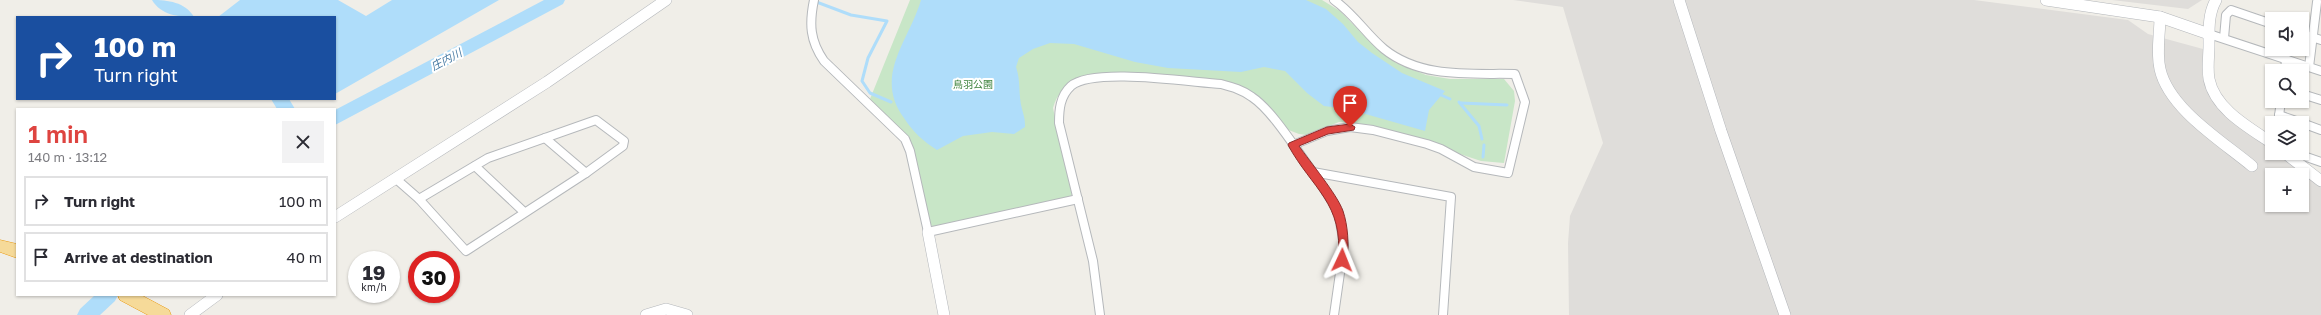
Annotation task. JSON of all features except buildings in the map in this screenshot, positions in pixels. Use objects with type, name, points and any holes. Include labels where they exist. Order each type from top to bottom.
[{"type":"highway","points":[[0,246],[16,251]]},
{"type":"highway","points":[[132,298],[163,315]]},
{"type":"street","points":[[336,216],[547,82],[666,0]]},
{"type":"street","points":[[814,0],[810,35],[815,49],[824,61],[905,139],[910,151],[944,315]]},
{"type":"street","points":[[1293,145],[1327,131],[1350,127],[1373,130],[1427,144],[1441,149],[1474,167],[1508,173],[1525,102],[1515,74],[1453,74],[1434,72],[1409,64],[1389,53],[1371,36],[1351,13],[1334,0]]},
{"type":"street","points":[[1679,0],[1721,131],[1785,315]]},
{"type":"street","points":[[2046,0],[2160,17],[2300,64]]},
{"type":"street","points":[[2215,0],[2210,12],[2210,79],[2219,100],[2245,124],[2265,139]]},
{"type":"street","points":[[2317,2],[2309,67],[2321,71]]},
{"type":"street","points":[[2224,38],[2226,15],[2231,10],[2265,22]]},
{"type":"street","points":[[2160,17],[2159,60],[2162,78],[2174,99],[2252,166]]},
{"type":"street","points":[[2309,37],[2321,40]]},
{"type":"street","points":[[2286,59],[2286,64]]},
{"type":"street","points":[[1100,315],[1093,261],[1059,123],[1058,108],[1060,100],[1071,86],[1081,80],[1092,77],[1221,84],[1236,88],[1252,96],[1262,105],[1313,172],[1338,211],[1344,245],[1334,315]]},
{"type":"street","points":[[2309,96],[2321,100]]},
{"type":"street","points":[[396,178],[419,199],[466,251],[586,173],[623,146],[624,141],[596,120],[488,158],[419,199]]},
{"type":"street","points":[[2309,126],[2321,130]]},
{"type":"street","points":[[545,138],[586,173]]},
{"type":"street","points":[[2309,158],[2321,162]]},
{"type":"street","points":[[2294,160],[2321,181]]},
{"type":"street","points":[[475,166],[524,212]]},
{"type":"street","points":[[1313,172],[1451,197],[1443,315]]},
{"type":"street","points":[[928,232],[1078,199]]},
{"type":"street","points":[[190,315],[216,296]]},
{"type":"street","points":[[646,315],[665,309],[675,310],[686,315]]},
{"type":"shaded area","points":[[1513,0],[1974,0],[2128,20],[2148,34],[2203,49],[2202,75],[2211,98],[2222,110],[2265,144],[2265,160],[2286,160],[2296,168],[2265,168],[2265,212],[2309,212],[2309,178],[2321,187],[2321,315],[1569,315],[1568,243],[1570,216],[1603,143],[1563,7]]},
{"type":"shaded area","points":[[2112,0],[2202,0],[2188,9]]},
{"type":"green space","name":"鳥羽公園","points":[[910,0],[1322,0],[1340,11],[1374,46],[1396,63],[1426,75],[1450,79],[1504,79],[1514,91],[1515,101],[1504,163],[1481,161],[1372,125],[1339,122],[1307,135],[1299,134],[1286,129],[1230,84],[1077,79],[1062,91],[1053,108],[1072,195],[1064,200],[934,227],[929,224],[908,137],[870,99]]},
{"type":"water","points":[[240,0],[338,0],[366,16],[392,0],[499,0],[336,93],[336,16],[219,16]]},
{"type":"water","points":[[921,0],[1306,0],[1326,9],[1343,24],[1358,42],[1402,73],[1445,91],[1429,110],[1425,131],[1348,109],[1324,106],[1307,93],[1285,71],[1264,67],[1241,72],[1168,68],[1135,62],[1074,44],[1050,43],[1033,49],[1019,58],[1016,67],[1025,127],[1014,134],[992,132],[963,136],[937,150],[919,136],[907,123],[895,103],[892,88],[896,59],[916,15]]},
{"type":"waterway","points":[[160,0],[184,16]]},
{"type":"waterway","name":"庄内川","points":[[336,117],[557,0]]},
{"type":"waterway","points":[[814,1],[851,15],[887,21],[868,58],[862,81],[870,93],[891,102]]},
{"type":"waterway","points":[[1441,95],[1450,99]]},
{"type":"waterway","points":[[281,100],[285,108]]},
{"type":"waterway","points":[[1459,102],[1479,126],[1482,139]]},
{"type":"waterway","points":[[1461,103],[1507,105]]},
{"type":"waterway","points":[[1483,157],[1484,145]]},
{"type":"waterway","name":"庄内川","points":[[87,315],[107,296]]},
{"type":"route","points":[[1342,260],[1344,245],[1338,211],[1313,172],[1293,145],[1327,131],[1350,127]]}]
